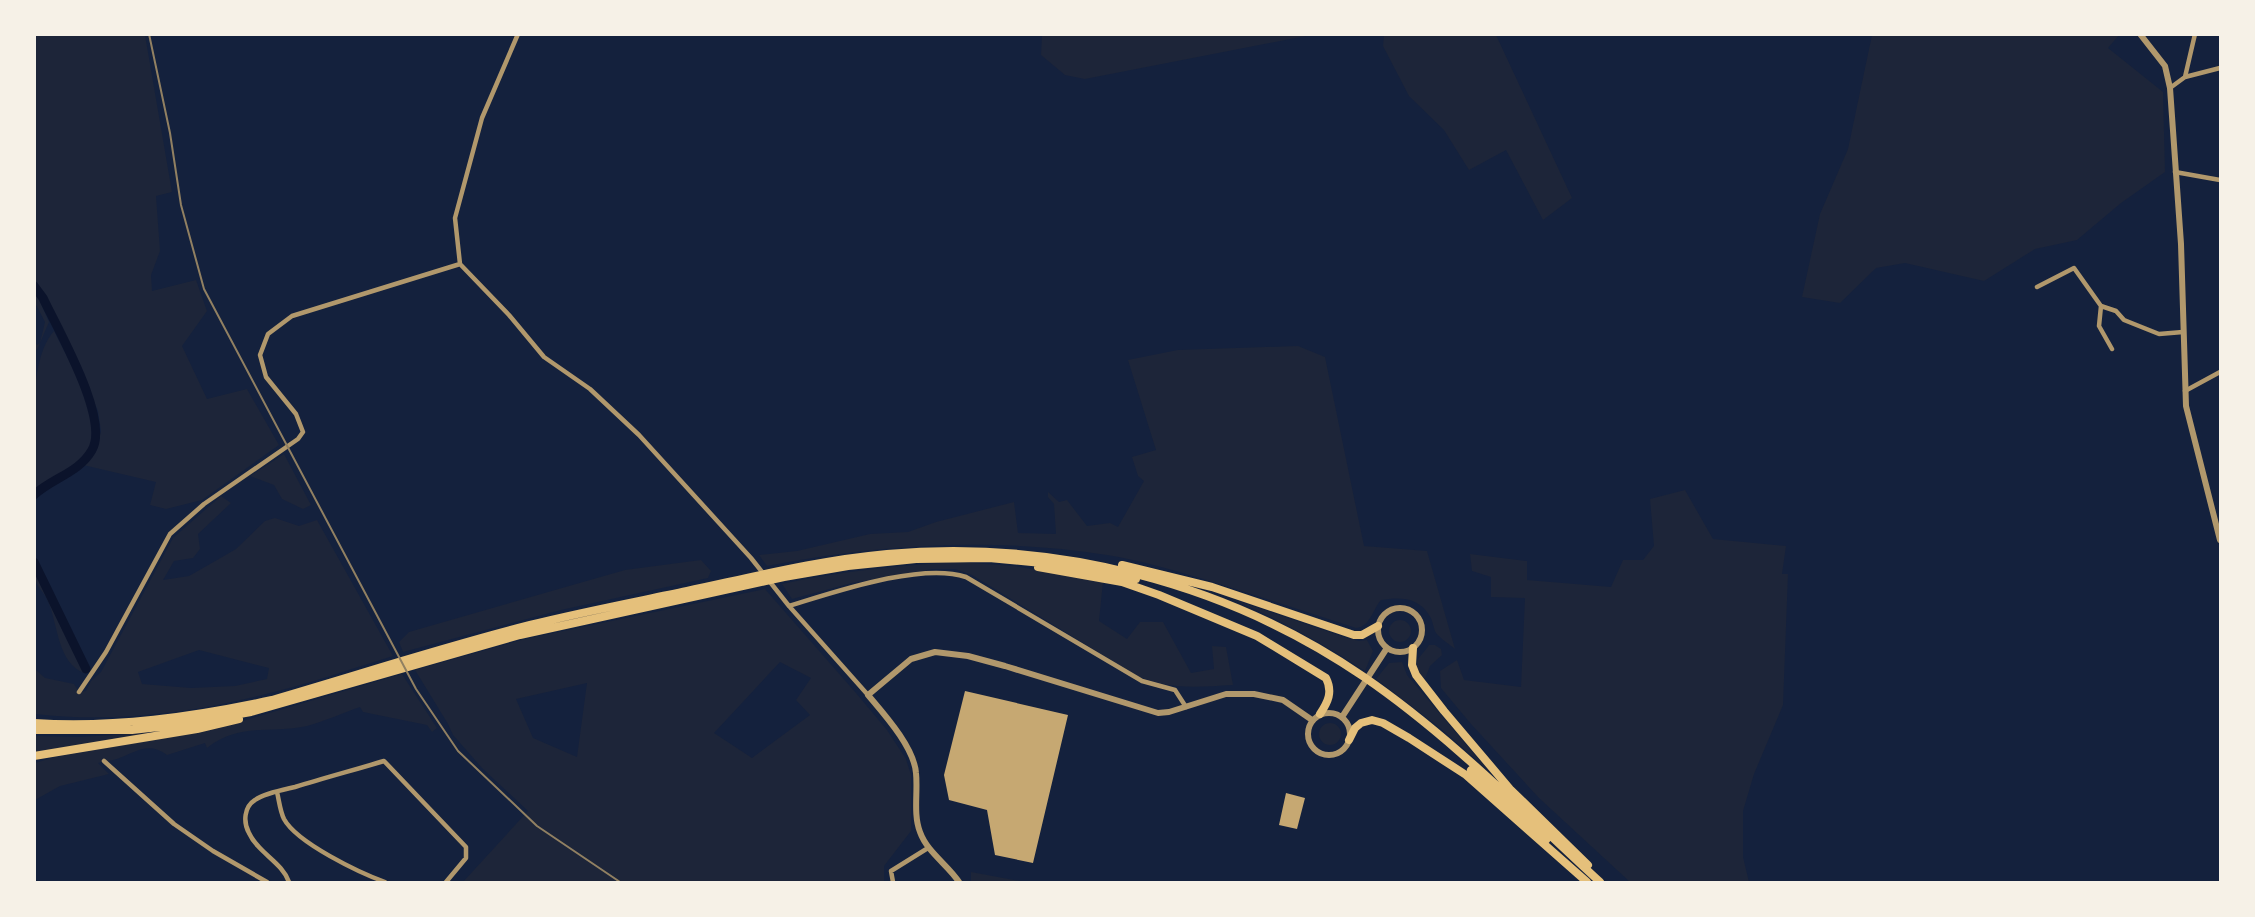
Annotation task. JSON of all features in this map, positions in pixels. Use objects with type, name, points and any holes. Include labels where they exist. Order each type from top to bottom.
[{"type":"main road","points":[[34,721],[87,724],[178,717],[235,708],[332,683],[531,625],[815,564],[886,554],[1017,550],[1106,561],[1212,587],[1354,634],[1370,632],[1378,626]]},
{"type":"main road","points":[[930,551],[1014,553],[1089,562],[1201,594],[1269,622],[1371,686],[1457,757],[1593,882]]},
{"type":"main road","points":[[34,730],[97,731],[177,725],[251,712],[448,655],[578,621],[815,571],[878,562],[957,558],[1062,565],[1128,577],[1170,589],[1257,622],[1361,678]]},
{"type":"main road","points":[[957,558],[1087,574],[1122,582],[1235,625],[1326,678],[1329,685],[1329,696],[1320,714]]},
{"type":"main road","points":[[1413,648],[1412,665],[1416,675],[1473,746],[1510,789],[1606,882]]},
{"type":"main road","points":[[1371,686],[1456,749],[1600,882]]},
{"type":"main road","points":[[34,756],[196,729],[266,711],[297,700]]},
{"type":"main road","points":[[1349,740],[1355,728],[1361,723],[1372,720],[1383,723],[1409,738],[1466,775],[1587,882]]},
{"type":"street","points":[[518,34],[482,118],[455,218],[460,264],[509,315],[544,357],[590,389],[639,435],[751,558],[789,606],[868,695],[908,749],[916,769],[916,816],[919,832],[928,848],[950,869],[959,882]]},
{"type":"street","points":[[2140,34],[2165,66],[2170,88],[2181,244],[2186,406],[2220,540]]},
{"type":"street","points":[[2185,77],[2195,34]]},
{"type":"street","points":[[2170,88],[2185,77],[2220,68]]},
{"type":"street","points":[[2175,172],[2220,180]]},
{"type":"street","points":[[79,692],[110,645],[170,534],[204,504],[298,439],[303,432],[296,414],[266,377],[260,355],[267,334],[292,316],[460,264]]},
{"type":"street","points":[[2037,287],[2074,268],[2101,306],[2116,311],[2124,320],[2159,334],[2183,332]]},
{"type":"street","points":[[2101,306],[2098,326],[2112,349]]},
{"type":"street","points":[[2185,391],[2220,372]]},
{"type":"street","points":[[789,606],[843,590],[927,572],[966,576],[1142,681],[1175,690],[1186,707]]},
{"type":"street","points":[[1395,608],[1409,610],[1419,620],[1420,639],[1413,648],[1400,652],[1387,648],[1379,639],[1378,626],[1383,615],[1395,608]]},
{"type":"street","points":[[1342,717],[1387,648]]},
{"type":"street","points":[[868,695],[912,660],[935,652],[968,656],[1005,666],[1150,711],[1169,712],[1226,694],[1254,694],[1283,700],[1312,720]]},
{"type":"street","points":[[1332,713],[1342,717],[1349,728],[1349,740],[1345,748],[1332,755],[1318,753],[1308,738],[1312,720],[1320,714],[1332,713]]},
{"type":"street","points":[[104,761],[174,824],[213,851],[267,882]]},
{"type":"street","points":[[289,882],[286,874],[256,844],[246,825],[249,805],[255,799],[384,761],[466,847],[466,858],[447,882]]},
{"type":"street","points":[[277,792],[284,819],[297,833],[313,845],[365,875],[385,882]]},
{"type":"street","points":[[893,882],[891,871],[928,848]]},
{"type":"shaded area","points":[[1042,34],[1311,35],[1085,79],[1065,75],[1041,55]]},
{"type":"shaded area","points":[[34,35],[145,35],[172,192],[156,196],[160,251],[151,275],[152,291],[196,280],[207,311],[182,346],[207,399],[247,389],[279,445],[202,500],[166,509],[150,505],[156,482],[83,465],[91,457],[98,443],[101,431],[98,411],[57,320],[35,279]]},
{"type":"shaded area","points":[[1384,35],[1496,35],[1572,198],[1543,220],[1506,150],[1469,170],[1444,130],[1409,96],[1383,46]]},
{"type":"shaded area","points":[[1872,35],[2119,35],[2108,48],[2163,92],[2165,172],[2121,203],[2077,240],[2035,249],[1984,281],[1905,263],[1876,268],[1840,303],[1802,297],[1820,214],[1848,149]]},
{"type":"shaded area","points":[[35,290],[49,322],[40,343],[45,322],[35,303]]},
{"type":"shaded area","points":[[54,331],[87,400],[92,415],[93,440],[81,460],[35,491],[33,430],[35,384],[45,345]]},
{"type":"shaded area","points":[[1298,346],[1325,357],[1364,546],[1427,551],[1455,649],[1436,633],[1425,609],[1408,600],[1381,600],[1368,621],[1356,628],[1200,578],[1142,562],[1064,549],[979,545],[894,548],[851,552],[767,566],[759,555],[797,551],[870,534],[908,532],[936,522],[1014,502],[1018,533],[1056,534],[1054,504],[1048,497],[1048,492],[1059,502],[1067,500],[1087,526],[1110,523],[1118,527],[1144,481],[1138,476],[1132,457],[1156,450],[1128,360],[1178,350]]},
{"type":"shaded area","points":[[284,454],[311,505],[303,509],[282,499],[274,485],[250,476]]},
{"type":"shaded area","points":[[1685,490],[1713,539],[1786,546],[1782,574],[1788,574],[1783,705],[1754,774],[1743,811],[1743,857],[1749,882],[1630,882],[1539,798],[1441,688],[1440,671],[1457,660],[1464,680],[1521,687],[1525,598],[1491,597],[1491,577],[1472,571],[1470,554],[1527,561],[1527,580],[1611,587],[1623,560],[1643,560],[1654,546],[1650,499]]},
{"type":"shaded area","points":[[221,496],[231,503],[198,534],[200,549],[193,558],[174,561],[163,580],[189,576],[217,560],[236,549],[265,521],[275,518],[299,526],[317,520],[393,656],[282,690],[238,701],[180,711],[122,717],[64,717],[35,714],[35,669],[45,678],[74,684],[79,692],[86,691],[91,681],[101,672],[173,538]],"holes":[[[199,650],[269,668],[267,679],[235,686],[191,688],[142,684],[138,672]]]},
{"type":"shaded area","points":[[701,560],[711,571],[708,578],[561,610],[403,652],[399,642],[409,632],[625,570]]},
{"type":"shaded area","points":[[955,562],[1015,566],[1103,582],[1099,621],[1127,639],[1140,622],[1163,622],[1191,673],[1214,669],[1212,646],[1226,647],[1233,685],[1173,686],[1137,676],[972,575],[955,569],[933,569],[852,583],[792,599],[782,584],[868,570]]},
{"type":"shaded area","points":[[34,571],[84,673],[75,668],[64,653],[49,604],[37,585]]},
{"type":"shaded area","points":[[765,589],[887,730],[906,759],[911,775],[911,831],[884,866],[884,882],[463,882],[528,811],[482,768],[453,735],[415,670],[525,639]],"holes":[[[780,662],[811,678],[796,700],[810,715],[752,758],[714,733]],[[587,683],[577,757],[533,738],[516,699]]]},
{"type":"shaded area","points":[[1226,597],[1347,638],[1367,640],[1373,651],[1365,671],[1297,631]]},
{"type":"shaded area","points":[[1400,620],[1408,623],[1411,631],[1408,639],[1400,642],[1392,639],[1389,631],[1392,623]]},
{"type":"shaded area","points":[[1429,645],[1435,645],[1441,649],[1442,655],[1430,666],[1425,679],[1416,664]]},
{"type":"shaded area","points":[[1402,662],[1407,675],[1488,770],[1440,728],[1376,679],[1389,663]]},
{"type":"shaded area","points":[[402,674],[437,728],[432,732],[427,725],[363,712],[360,707],[307,726],[255,730],[231,735],[207,748],[205,743],[167,755],[154,749],[142,749],[117,759],[98,763],[109,774],[60,786],[35,800],[35,763],[55,757],[215,729]]},
{"type":"shaded area","points":[[1330,723],[1338,726],[1341,734],[1338,742],[1330,745],[1322,742],[1319,734],[1322,726]]},
{"type":"shaded area","points":[[148,733],[148,735],[35,752],[35,736],[78,737]]},
{"type":"shaded area","points":[[971,872],[1025,882],[971,882]]},
{"type":"building","points":[[965,691],[1068,715],[1033,863],[995,855],[987,810],[949,800],[944,775]]},
{"type":"building","points":[[1286,793],[1305,798],[1297,829],[1279,825]]},
{"type":"waterway","points":[[34,286],[43,298],[80,374],[94,418],[96,436],[87,458],[73,470],[34,495]]},
{"type":"waterway","points":[[34,562],[86,669]]},
{"type":"railway","points":[[149,34],[170,133],[181,205],[204,289],[416,689],[458,751],[537,826],[620,882]]}]
